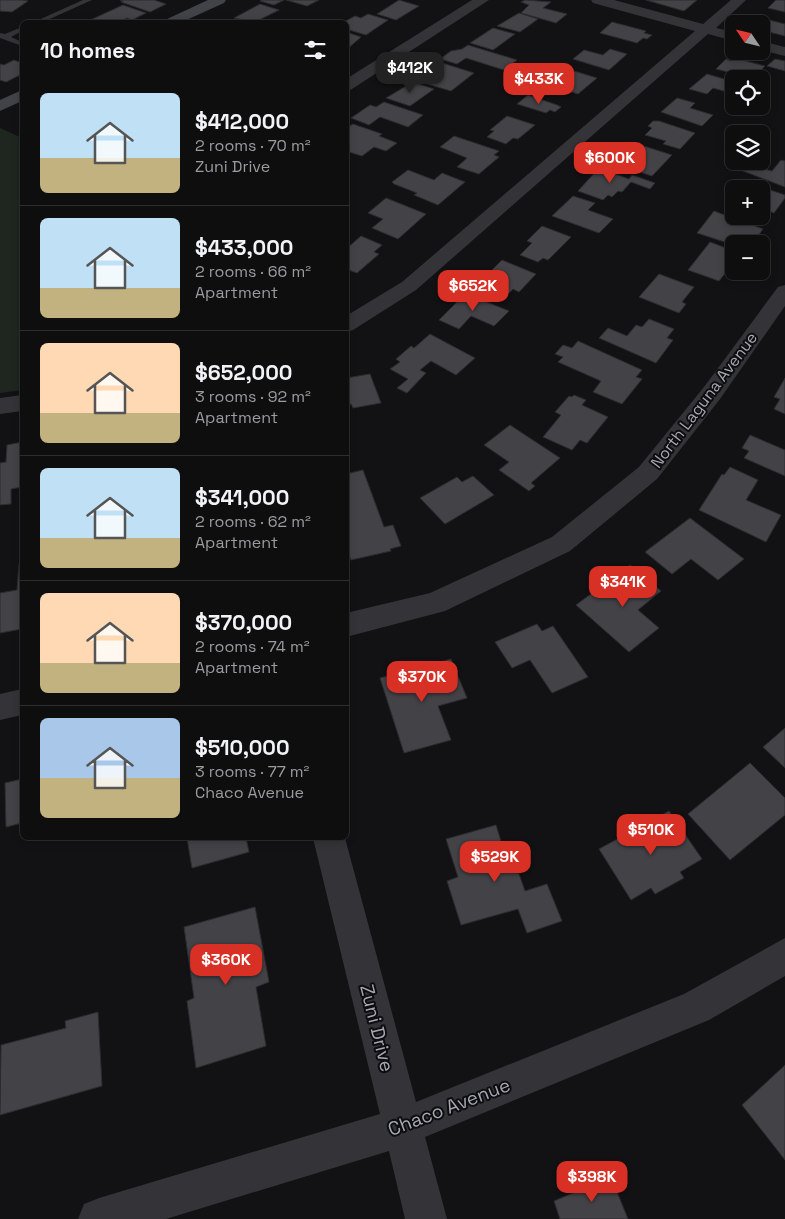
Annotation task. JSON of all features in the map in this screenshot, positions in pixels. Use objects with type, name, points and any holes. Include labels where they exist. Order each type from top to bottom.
[{"type":"street","points":[[176,20],[219,0]]},
{"type":"street","points":[[349,84],[482,0]]},
{"type":"street","points":[[598,0],[725,35]]},
{"type":"street","points":[[349,323],[409,286],[739,0]]},
{"type":"street","points":[[770,48],[785,52]]},
{"type":"street","points":[[0,106],[20,96]]},
{"type":"street","name":"North Laguna Avenue","points":[[349,624],[435,603],[561,544],[648,474],[712,394],[785,291]]},
{"type":"street","points":[[0,406],[20,403]]},
{"type":"street","points":[[0,707],[20,702]]},
{"type":"street","name":"Zuni Drive","points":[[330,840],[426,1219]]},
{"type":"street","name":"Chaco Avenue","points":[[99,1219],[402,1128],[696,1007],[785,956]]},
{"type":"lane","points":[[43,20],[89,0]]},
{"type":"lane","points":[[2,36],[20,31]]},
{"type":"lane","points":[[2,36],[20,43]]},
{"type":"shaded area","points":[[0,128],[20,137],[20,390],[0,393]]},
{"type":"building","points":[[0,0],[28,1],[12,12],[0,11]]},
{"type":"building","points":[[120,0],[154,0],[166,4],[150,12]]},
{"type":"building","points":[[284,0],[274,5],[260,1]]},
{"type":"building","points":[[286,0],[319,0],[307,6]]},
{"type":"building","points":[[399,0],[419,6],[396,20],[377,14]]},
{"type":"building","points":[[525,0],[551,2],[543,8],[567,14],[556,23],[521,13],[529,5],[521,2]]},
{"type":"building","points":[[646,0],[697,0],[684,11]]},
{"type":"building","points":[[776,0],[785,0],[785,12],[768,8]]},
{"type":"building","points":[[260,4],[279,10],[259,20],[234,18]]},
{"type":"building","points":[[123,5],[146,13],[132,20],[127,18],[123,20],[90,20]]},
{"type":"building","points":[[519,13],[538,19],[520,32],[497,26]]},
{"type":"building","points":[[368,14],[388,20],[366,35],[349,30],[348,20],[355,16],[361,18]]},
{"type":"building","points":[[770,20],[785,24],[785,36],[770,32]]},
{"type":"building","points":[[612,22],[646,31],[644,33],[652,35],[647,39],[643,38],[637,43],[600,33]]},
{"type":"building","points":[[493,28],[515,34],[493,50],[470,43]]},
{"type":"building","points":[[349,33],[361,37],[349,47]]},
{"type":"building","points":[[468,45],[517,60],[504,70],[466,58],[457,64],[440,59],[451,51],[462,49]]},
{"type":"building","points":[[610,49],[627,54],[609,70],[573,59],[584,50],[603,55]]},
{"type":"building","points":[[775,59],[785,61],[785,71],[767,66]]},
{"type":"building","points":[[14,60],[20,62],[20,75],[6,82],[0,80],[0,64],[4,65]]},
{"type":"building","points":[[725,60],[742,60],[765,66],[761,70],[725,71],[716,69]]},
{"type":"building","points":[[439,62],[474,73],[451,91],[410,79]]},
{"type":"building","points":[[574,71],[597,78],[578,94],[549,85],[561,75],[567,77]]},
{"type":"building","points":[[707,74],[725,79],[725,91],[713,88],[707,94],[689,89]]},
{"type":"building","points":[[413,82],[434,89],[410,106],[386,98]]},
{"type":"building","points":[[528,95],[561,107],[555,112],[550,110],[546,113],[517,104]]},
{"type":"building","points":[[677,98],[695,103],[690,108],[713,115],[702,126],[661,112]]},
{"type":"building","points":[[384,102],[423,115],[408,127],[380,117],[369,125],[351,118],[370,105],[376,107]]},
{"type":"building","points":[[507,116],[535,125],[518,139],[513,138],[506,144],[487,137],[494,131],[490,130]]},
{"type":"building","points":[[653,121],[659,121],[695,133],[680,149],[663,144],[666,141],[645,135],[652,128],[648,126]]},
{"type":"building","points":[[353,124],[382,134],[379,136],[397,143],[386,151],[374,147],[362,156],[349,152],[349,126]]},
{"type":"building","points":[[454,136],[499,151],[494,155],[499,157],[479,174],[457,167],[467,158],[440,147]]},
{"type":"building","points":[[631,142],[672,155],[652,176],[610,162],[615,158],[610,156],[620,147],[625,148]]},
{"type":"building","points":[[781,160],[785,161],[785,187],[743,171],[768,170],[772,171]]},
{"type":"building","points":[[599,168],[629,179],[632,175],[655,183],[650,189],[631,182],[622,192],[618,191],[612,197],[608,195],[603,200],[578,191]]},
{"type":"building","points":[[408,170],[434,180],[442,173],[465,182],[438,205],[414,195],[417,193],[392,182]]},
{"type":"building","points":[[770,190],[785,195],[785,198],[774,213],[770,211]]},
{"type":"building","points":[[573,196],[595,203],[588,210],[613,219],[599,233],[552,216]]},
{"type":"building","points":[[386,198],[426,214],[398,239],[372,228],[383,219],[368,213]]},
{"type":"building","points":[[714,211],[725,215],[725,225],[752,225],[763,229],[759,235],[725,235],[725,242],[697,233]]},
{"type":"building","points":[[542,226],[571,237],[548,260],[543,258],[538,262],[520,255],[532,243],[527,241]]},
{"type":"building","points":[[361,236],[382,245],[374,252],[379,254],[357,273],[349,270],[349,246]]},
{"type":"building","points":[[710,242],[725,248],[725,274],[719,281],[688,270]]},
{"type":"building","points":[[502,260],[536,274],[519,292],[513,289],[505,297],[482,287],[490,280],[485,277]]},
{"type":"building","points":[[659,274],[694,287],[682,302],[686,304],[679,313],[639,297]]},
{"type":"building","points":[[472,296],[509,311],[494,326],[471,316],[459,329],[439,320],[462,297],[468,300]]},
{"type":"building","points":[[649,319],[674,329],[667,338],[673,340],[656,363],[599,338],[608,328],[627,336],[636,325],[642,327]]},
{"type":"building","points":[[430,334],[475,358],[456,375],[431,361],[420,370],[426,373],[407,393],[397,388],[408,379],[390,369],[400,362],[396,359],[411,346],[414,348]]},
{"type":"building","points":[[578,341],[642,370],[636,377],[642,379],[622,404],[593,392],[601,381],[558,362],[563,357],[555,354],[563,345],[572,348]]},
{"type":"building","points":[[370,374],[381,403],[353,408],[351,404],[349,404],[349,378]]},
{"type":"building","points":[[785,378],[785,414],[774,409],[780,399],[774,397]]},
{"type":"building","points":[[574,395],[586,400],[582,405],[608,417],[587,443],[580,440],[572,450],[543,437],[561,415],[555,412],[569,396],[572,397]]},
{"type":"building","points":[[510,425],[560,458],[531,483],[535,486],[529,491],[499,470],[509,462],[484,445]]},
{"type":"building","points":[[750,435],[785,450],[785,476],[744,458],[749,451],[742,448]]},
{"type":"building","points":[[20,442],[20,487],[11,489],[11,504],[0,505],[0,463],[6,462],[7,445]]},
{"type":"building","points":[[730,467],[758,480],[746,500],[781,515],[766,542],[699,510],[722,474],[724,475]]},
{"type":"building","points":[[363,470],[384,527],[393,525],[401,546],[390,549],[391,551],[351,560],[349,555],[349,473]]},
{"type":"building","points":[[473,476],[494,495],[445,524],[420,498],[457,477],[462,482]]},
{"type":"building","points":[[690,518],[744,559],[718,580],[691,559],[672,574],[645,552]]},
{"type":"building","points":[[19,564],[20,629],[0,633],[0,593],[17,590]]},
{"type":"building","points":[[630,565],[661,591],[638,610],[659,628],[629,652],[576,605]]},
{"type":"building","points":[[537,624],[542,631],[553,626],[588,677],[552,693],[530,660],[512,668],[495,642]]},
{"type":"building","points":[[451,659],[467,698],[438,706],[451,740],[404,753],[380,678]]},
{"type":"building","points":[[785,728],[785,768],[763,747]]},
{"type":"building","points":[[750,763],[785,798],[785,815],[730,860],[688,814]]},
{"type":"building","points":[[20,779],[20,824],[6,827],[5,783]]},
{"type":"building","points":[[669,811],[702,859],[680,872],[684,878],[655,894],[651,888],[631,900],[599,849]]},
{"type":"building","points":[[496,825],[503,848],[509,846],[525,891],[547,884],[562,921],[527,933],[518,909],[461,925],[447,881],[458,877],[446,839]]},
{"type":"building","points":[[187,840],[246,840],[249,852],[192,868]]},
{"type":"building","points":[[255,907],[269,982],[256,987],[266,1046],[196,1068],[187,1001],[194,998],[184,927]]},
{"type":"building","points":[[98,1012],[102,1086],[0,1115],[1,1045],[66,1028],[65,1021]]},
{"type":"building","points":[[785,1065],[785,1160],[742,1105]]},
{"type":"building","points":[[611,1177],[628,1219],[560,1219],[554,1201]]}]
